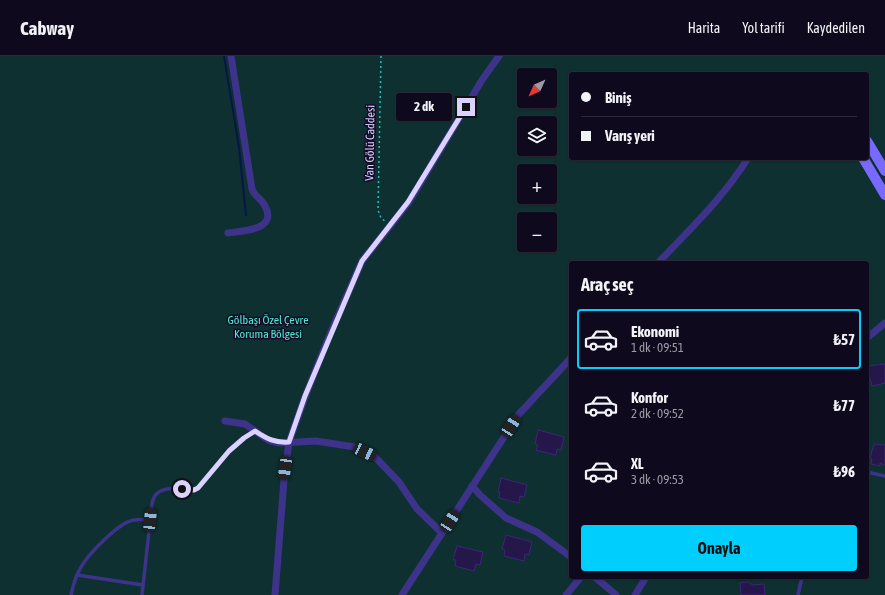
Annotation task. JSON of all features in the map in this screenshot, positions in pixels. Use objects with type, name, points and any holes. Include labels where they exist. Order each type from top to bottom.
[{"type":"street","points":[[228,233],[260,227],[267,221],[268,216],[264,204],[253,193],[252,189],[231,56]]},
{"type":"street","points":[[275,595],[284,480],[289,442],[305,396],[362,261],[408,202],[482,80],[499,56]]},
{"type":"street","points":[[869,144],[885,171]]},
{"type":"street","points":[[660,261],[707,211],[738,174],[747,160]]},
{"type":"street","points":[[864,160],[885,195]]},
{"type":"street","points":[[869,336],[885,323]]},
{"type":"street","points":[[402,595],[519,414],[569,360]]},
{"type":"street","points":[[225,421],[245,424],[268,440],[279,443],[316,441],[355,447],[375,457],[399,482],[417,509],[442,533]]},
{"type":"street","points":[[472,486],[506,518],[537,532],[569,556]]},
{"type":"street","points":[[566,595],[579,579]]},
{"type":"street","points":[[597,579],[616,595]]},
{"type":"street","points":[[635,595],[645,579]]},
{"type":"lane","points":[[142,595],[153,499],[157,493],[167,488],[194,490],[198,488],[229,451],[255,431]]},
{"type":"lane","points":[[869,472],[885,476]]},
{"type":"lane","points":[[71,595],[77,575],[84,562],[115,530],[134,520],[150,520]]},
{"type":"lane","points":[[77,575],[143,585]]},
{"type":"lane","points":[[798,595],[802,579]]},
{"type":"path","name":"Van Gölü Caddesi","points":[[380,56],[378,210],[382,218],[390,225]]},
{"type":"green space","name":"Gölbaşı Özel Çevre Koruma Bölgesi","points":[[0,56],[885,56],[885,595],[0,595]]},
{"type":"building","points":[[885,364],[885,383],[872,386],[869,374],[869,366]]},
{"type":"building","points":[[538,430],[564,437],[561,450],[557,449],[556,455],[536,450],[538,445],[535,444]]},
{"type":"building","points":[[874,444],[885,445],[885,465],[880,463],[880,466],[871,464],[872,459],[870,458]]},
{"type":"building","points":[[501,478],[527,485],[524,497],[520,496],[519,503],[499,498],[500,492],[498,492]]},
{"type":"building","points":[[506,535],[532,542],[529,555],[525,554],[524,561],[504,556],[505,550],[502,549]]},
{"type":"building","points":[[457,546],[483,552],[480,565],[476,564],[474,571],[455,566],[456,560],[453,560]]},
{"type":"building","points":[[748,582],[753,585],[764,584],[765,595],[741,595],[740,583]]},
{"type":"waterway","points":[[224,56],[239,147],[246,215]]},
{"type":"route","points":[[182,489],[194,490],[201,486],[222,458],[236,444],[255,431],[268,440],[279,443],[289,442],[305,396],[330,334],[362,261],[408,202],[466,107]]}]
